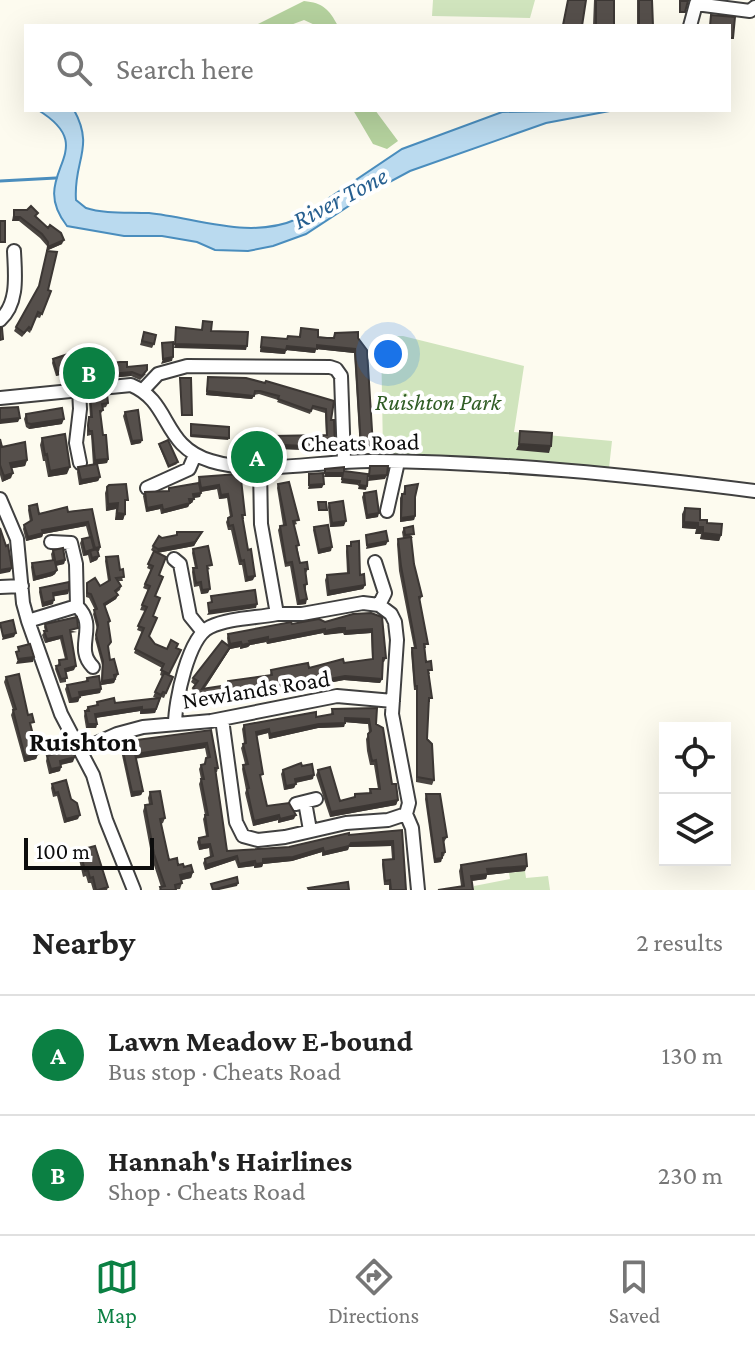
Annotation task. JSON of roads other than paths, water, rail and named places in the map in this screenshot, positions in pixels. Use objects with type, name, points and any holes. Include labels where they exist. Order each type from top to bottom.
[{"type":"street","points":[[691,24],[696,4],[750,11],[755,7]]},
{"type":"street","points":[[0,320],[13,299],[19,259]]},
{"type":"street","points":[[143,390],[158,374],[187,366],[319,366],[336,369],[342,384],[344,461]]},
{"type":"street","points":[[0,398],[120,385],[143,390],[153,400],[174,437],[195,455],[189,469],[147,488]]},
{"type":"street","points":[[79,389],[76,432],[82,457]]},
{"type":"street","name":"Cheats Road","points":[[195,455],[223,465],[398,462],[549,470],[755,491]]},
{"type":"street","points":[[387,511],[398,462]]},
{"type":"street","points":[[260,466],[261,524],[277,614]]},
{"type":"street","points":[[0,499],[17,539],[28,621],[61,714],[93,775],[106,820],[134,890]]},
{"type":"street","points":[[51,542],[74,538],[77,606],[88,624],[85,663]]},
{"type":"street","points":[[180,560],[190,616],[203,632]]},
{"type":"street","points":[[377,561],[385,593],[379,605]]},
{"type":"street","points":[[0,587],[22,586]]},
{"type":"street","points":[[175,724],[186,667],[203,632],[218,625],[277,614],[302,614],[363,603],[379,605],[391,614],[397,629],[392,714],[409,803],[406,814],[412,828],[418,890]]},
{"type":"street","points":[[28,621],[77,606]]},
{"type":"street","name":"Newlands Road","points":[[81,750],[117,734],[143,727],[222,719],[337,696],[393,701]]},
{"type":"street","points":[[222,719],[229,753],[233,807],[240,833],[258,840],[285,837],[346,823],[388,820],[406,814]]},
{"type":"street","points":[[305,801],[310,830]]},
{"type":"water","name":"River Tone","points":[[41,112],[75,112],[80,123],[83,145],[76,200],[86,208],[261,228],[297,219],[299,214],[316,209],[402,149],[502,112],[604,112],[546,123],[410,171],[367,194],[306,234],[248,251],[215,250],[197,242],[162,236],[124,236],[67,226],[56,207],[54,191],[66,151],[65,138],[57,125]]},
{"type":"waterway","points":[[0,181],[56,178]]},
{"type":"place","name":"Hannah's Hairlines","points":[[89,373]]},
{"type":"place","name":"Lawn Meadow E-bound","points":[[257,457]]},
{"type":"district","name":"Ruishton","points":[[83,741]]},
{"type":"park label","name":"Ruishton Park","points":[[438,401]]}]
